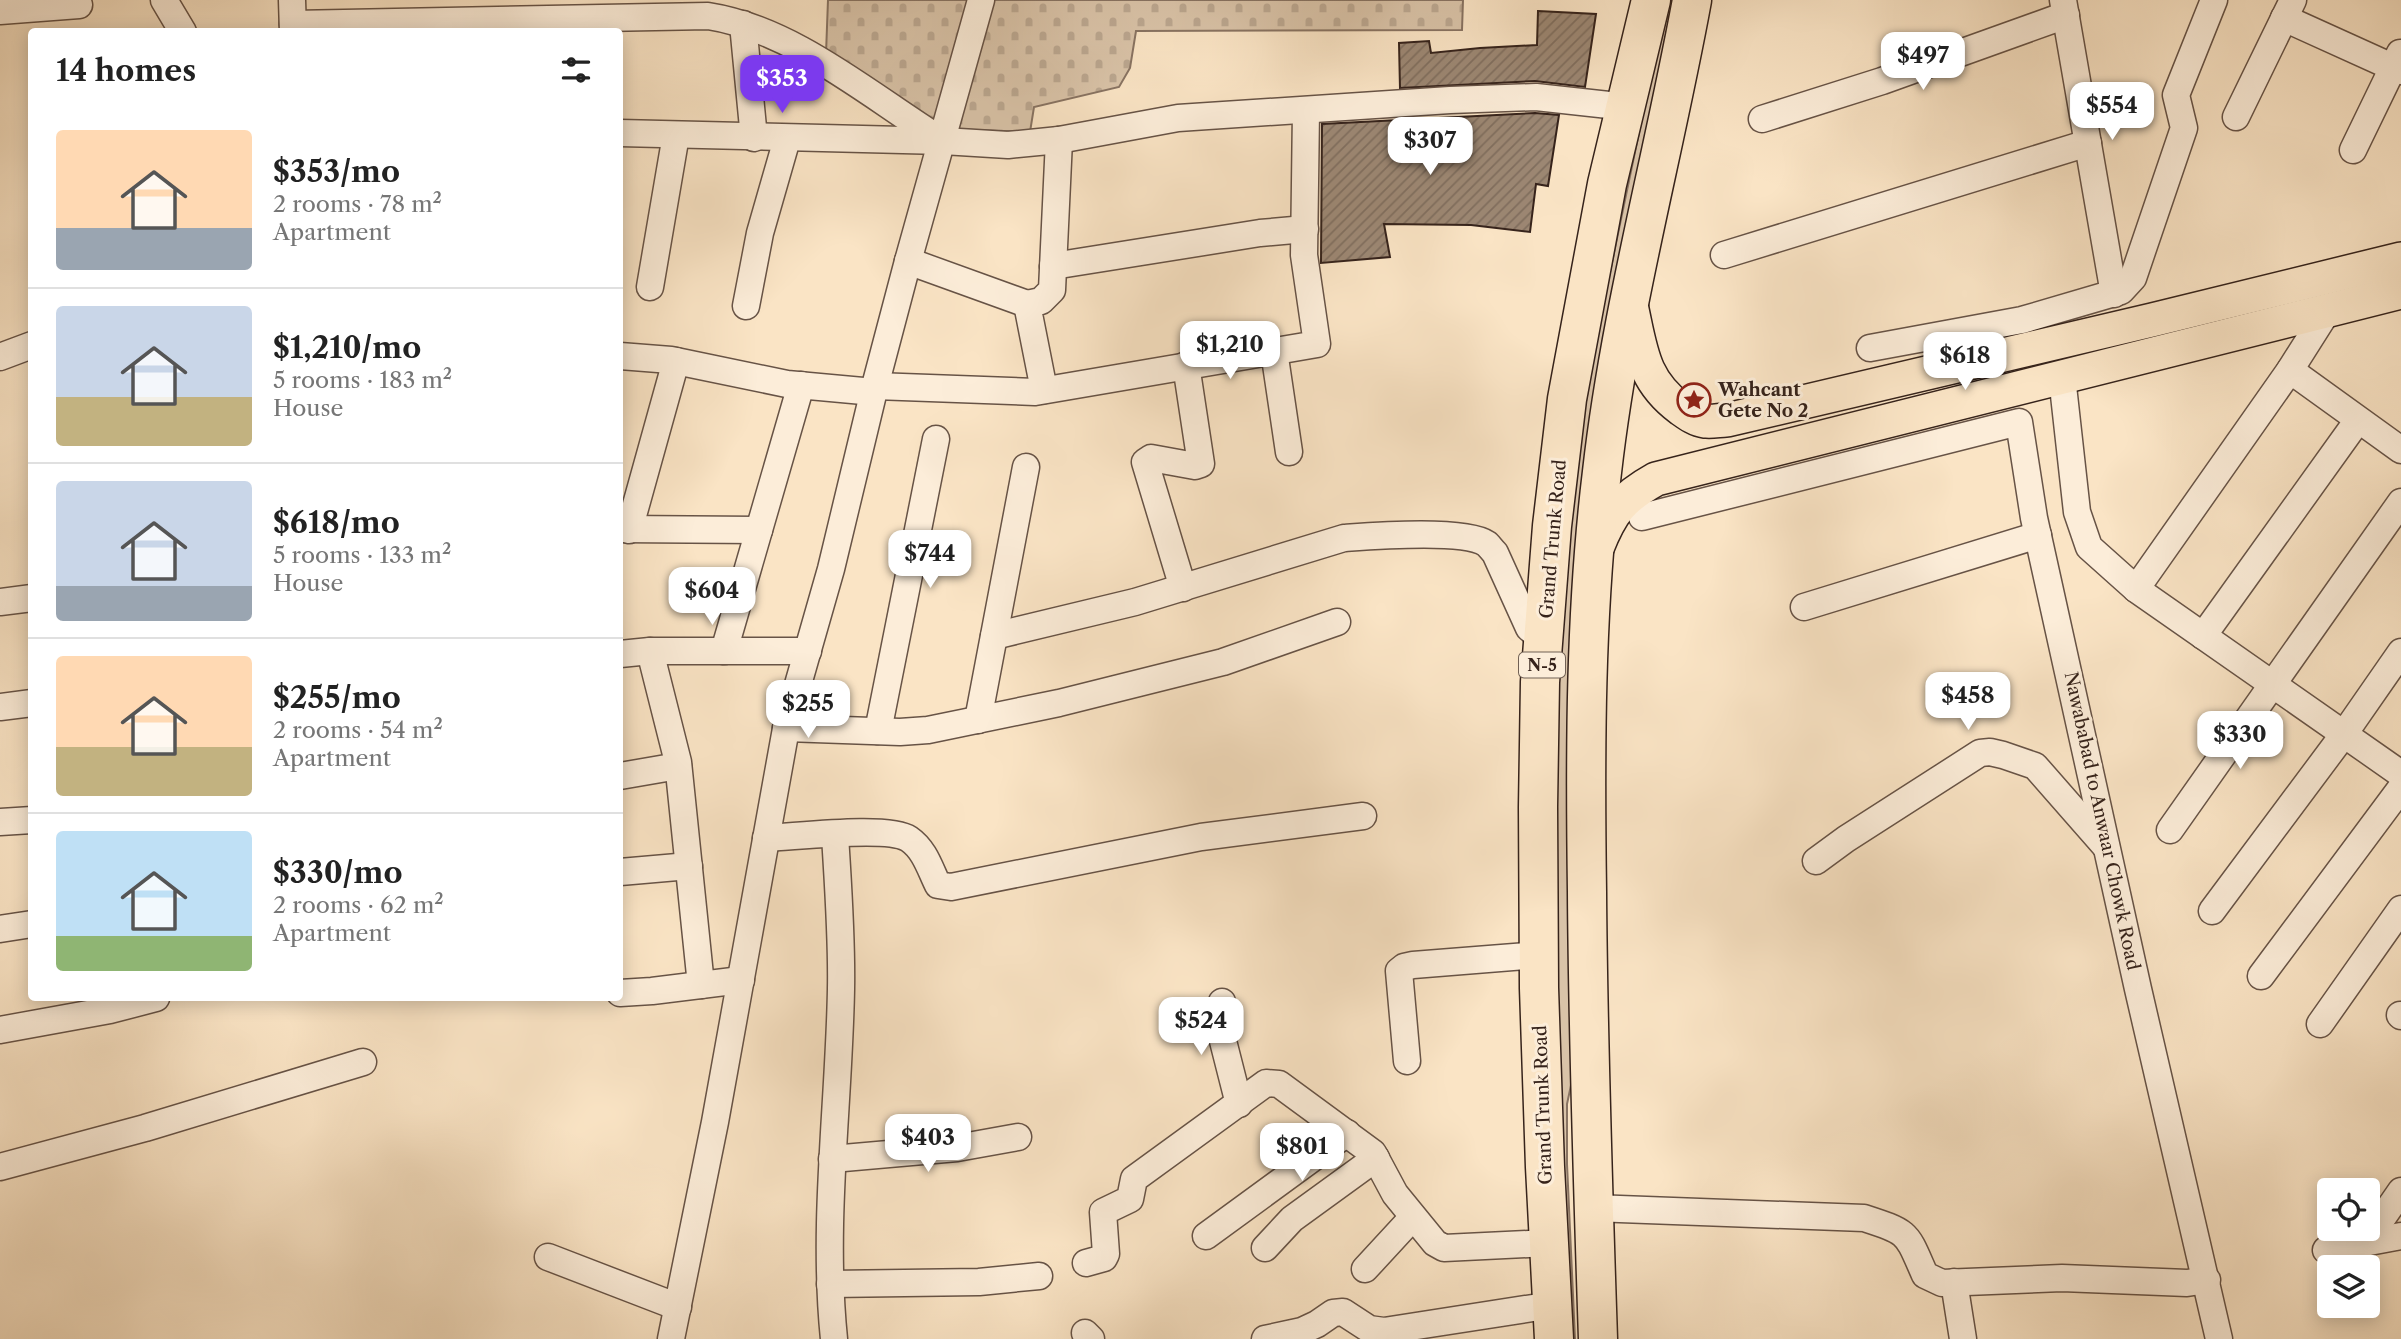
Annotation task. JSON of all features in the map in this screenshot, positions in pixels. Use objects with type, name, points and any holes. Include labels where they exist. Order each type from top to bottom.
[{"type":"highway","name":"Grand Trunk Road","points":[[1553,1322],[1539,954],[1538,807],[1541,682],[1552,526],[1567,400],[1607,184],[1651,0]]},
{"type":"highway","name":"N-5","points":[[1598,1339],[1588,1061],[1586,792],[1594,556],[1602,472],[1629,299],[1692,0]]},
{"type":"main road","points":[[1629,299],[1640,345],[1655,385],[1683,410],[1705,421],[1740,417],[2401,259]]},
{"type":"main road","points":[[1594,556],[1613,512],[1636,490],[1656,479],[2401,292]]},
{"type":"main road","points":[[2152,320],[2164,352]]},
{"type":"street","points":[[164,0],[181,28]]},
{"type":"street","points":[[671,1339],[741,980],[786,728],[831,569],[908,261],[981,0]]},
{"type":"street","points":[[1870,348],[2022,320],[2121,291],[2133,278],[2184,128],[2176,95],[2214,0]]},
{"type":"street","points":[[0,11],[79,5]]},
{"type":"street","points":[[1762,119],[1882,81],[2065,7],[2114,293]]},
{"type":"street","points":[[292,19],[439,11],[671,8],[733,20],[791,46],[881,99],[943,141]]},
{"type":"street","points":[[2236,117],[2289,9],[2399,64],[2353,150]]},
{"type":"street","points":[[743,24],[754,138]]},
{"type":"street","points":[[623,134],[943,141],[1008,145],[1059,140],[1178,118],[1450,100],[1536,97],[1627,107]]},
{"type":"street","points":[[623,356],[676,361],[801,385],[1035,392],[1317,344],[1304,255],[1306,111]]},
{"type":"street","points":[[650,287],[676,135]]},
{"type":"street","points":[[746,306],[760,233],[787,139]]},
{"type":"street","points":[[908,261],[1027,304],[1041,301],[1052,290],[1059,140]]},
{"type":"street","points":[[1724,255],[2088,143]]},
{"type":"street","points":[[1053,266],[1260,233],[1305,229]]},
{"type":"street","points":[[1027,304],[1044,390]]},
{"type":"street","points":[[2136,589],[2290,370],[2328,310]]},
{"type":"street","points":[[0,357],[28,346]]},
{"type":"street","points":[[1274,351],[1289,452]]},
{"type":"street","points":[[676,361],[624,529],[759,530]]},
{"type":"street","points":[[1183,588],[1144,462],[1151,458],[1195,466],[1201,464],[1186,365]]},
{"type":"street","points":[[2290,370],[2401,450]]},
{"type":"street","points":[[2062,377],[2077,512],[2090,547],[2136,589],[2401,774]]},
{"type":"street","points":[[724,651],[801,385]]},
{"type":"street","points":[[2203,636],[2358,420]]},
{"type":"street","name":"Nawababad to Anwaar Chowk Road","points":[[1642,517],[2020,422],[2038,535],[2219,1339]]},
{"type":"street","points":[[878,731],[936,439]]},
{"type":"street","points":[[978,720],[1026,467]]},
{"type":"street","points":[[2170,830],[2401,502]]},
{"type":"street","points":[[994,636],[1136,602],[1344,538],[1380,535],[1460,537],[1487,544],[1494,553],[1529,628],[1544,640]]},
{"type":"street","points":[[1804,607],[2038,535]]},
{"type":"street","points":[[0,603],[28,599]]},
{"type":"street","points":[[786,728],[928,730],[1059,703],[1223,662],[1337,622]]},
{"type":"street","points":[[623,654],[650,651],[808,651]]},
{"type":"street","points":[[650,651],[678,766],[701,985]]},
{"type":"street","points":[[2212,911],[2344,734],[2401,652]]},
{"type":"street","points":[[0,707],[28,704]]},
{"type":"street","points":[[1816,861],[1980,753],[1990,752],[2035,766],[2107,848]]},
{"type":"street","points":[[623,775],[678,766]]},
{"type":"street","points":[[2261,976],[2401,788]]},
{"type":"street","points":[[766,838],[885,832],[907,838],[922,851],[938,885],[950,887],[1201,837],[1363,816]]},
{"type":"street","points":[[0,822],[28,820]]},
{"type":"street","points":[[834,1339],[830,1284],[832,1159],[841,988],[835,835]]},
{"type":"street","points":[[623,872],[689,866]]},
{"type":"street","points":[[2320,1024],[2401,909]]},
{"type":"street","points":[[0,929],[28,925]]},
{"type":"street","points":[[1407,1061],[1399,971],[1413,965],[1539,954]]},
{"type":"street","points":[[623,993],[741,980]]},
{"type":"street","points":[[0,1030],[144,1001]]},
{"type":"street","points":[[1222,1003],[1222,1037],[1239,1104]]},
{"type":"street","points":[[0,1167],[145,1128],[362,1062]]},
{"type":"street","points":[[1086,1263],[1104,1258],[1103,1212],[1130,1199],[1134,1179],[1266,1083],[1279,1084],[1376,1158],[1395,1194],[1435,1244],[1444,1248],[1549,1243]]},
{"type":"street","points":[[1206,1236],[1346,1133]]},
{"type":"street","points":[[832,1159],[957,1148],[1018,1137]]},
{"type":"street","points":[[1265,1248],[1292,1219],[1376,1158]]},
{"type":"street","points":[[2365,1243],[2401,1191]]},
{"type":"street","points":[[1594,1208],[1864,1218],[1894,1228],[1908,1237],[1925,1275],[1942,1283],[2062,1278],[2187,1283],[2207,1280]]},
{"type":"street","points":[[1365,1269],[1413,1217]]},
{"type":"street","points":[[2326,1250],[2401,1236]]},
{"type":"street","points":[[548,1257],[678,1307]]},
{"type":"street","points":[[830,1284],[979,1282],[1039,1276]]},
{"type":"street","points":[[1954,1282],[1963,1339]]},
{"type":"street","points":[[1265,1339],[1302,1331],[1333,1313],[1343,1311],[1369,1329],[1384,1331],[1553,1322]]},
{"type":"green space","points":[[828,0],[1463,0],[1462,30],[1136,31],[1130,68],[1119,87],[1034,107],[1030,132],[947,129],[826,54]]},
{"type":"green space","points":[[1673,10],[1629,253],[1574,1071],[1567,1104],[1575,1339],[1562,1339],[1547,802],[1564,524],[1604,301],[1661,27]]},
{"type":"building","points":[[1538,11],[1596,14],[1585,87],[1535,81],[1400,88],[1399,43],[1429,41],[1431,53],[1537,45]]},
{"type":"building","points":[[1535,113],[1559,115],[1548,186],[1536,184],[1530,232],[1471,225],[1384,224],[1390,257],[1321,263],[1322,124]]},
{"type":"place","name":"Wahcant Gete No 2","points":[[1694,400]]}]
